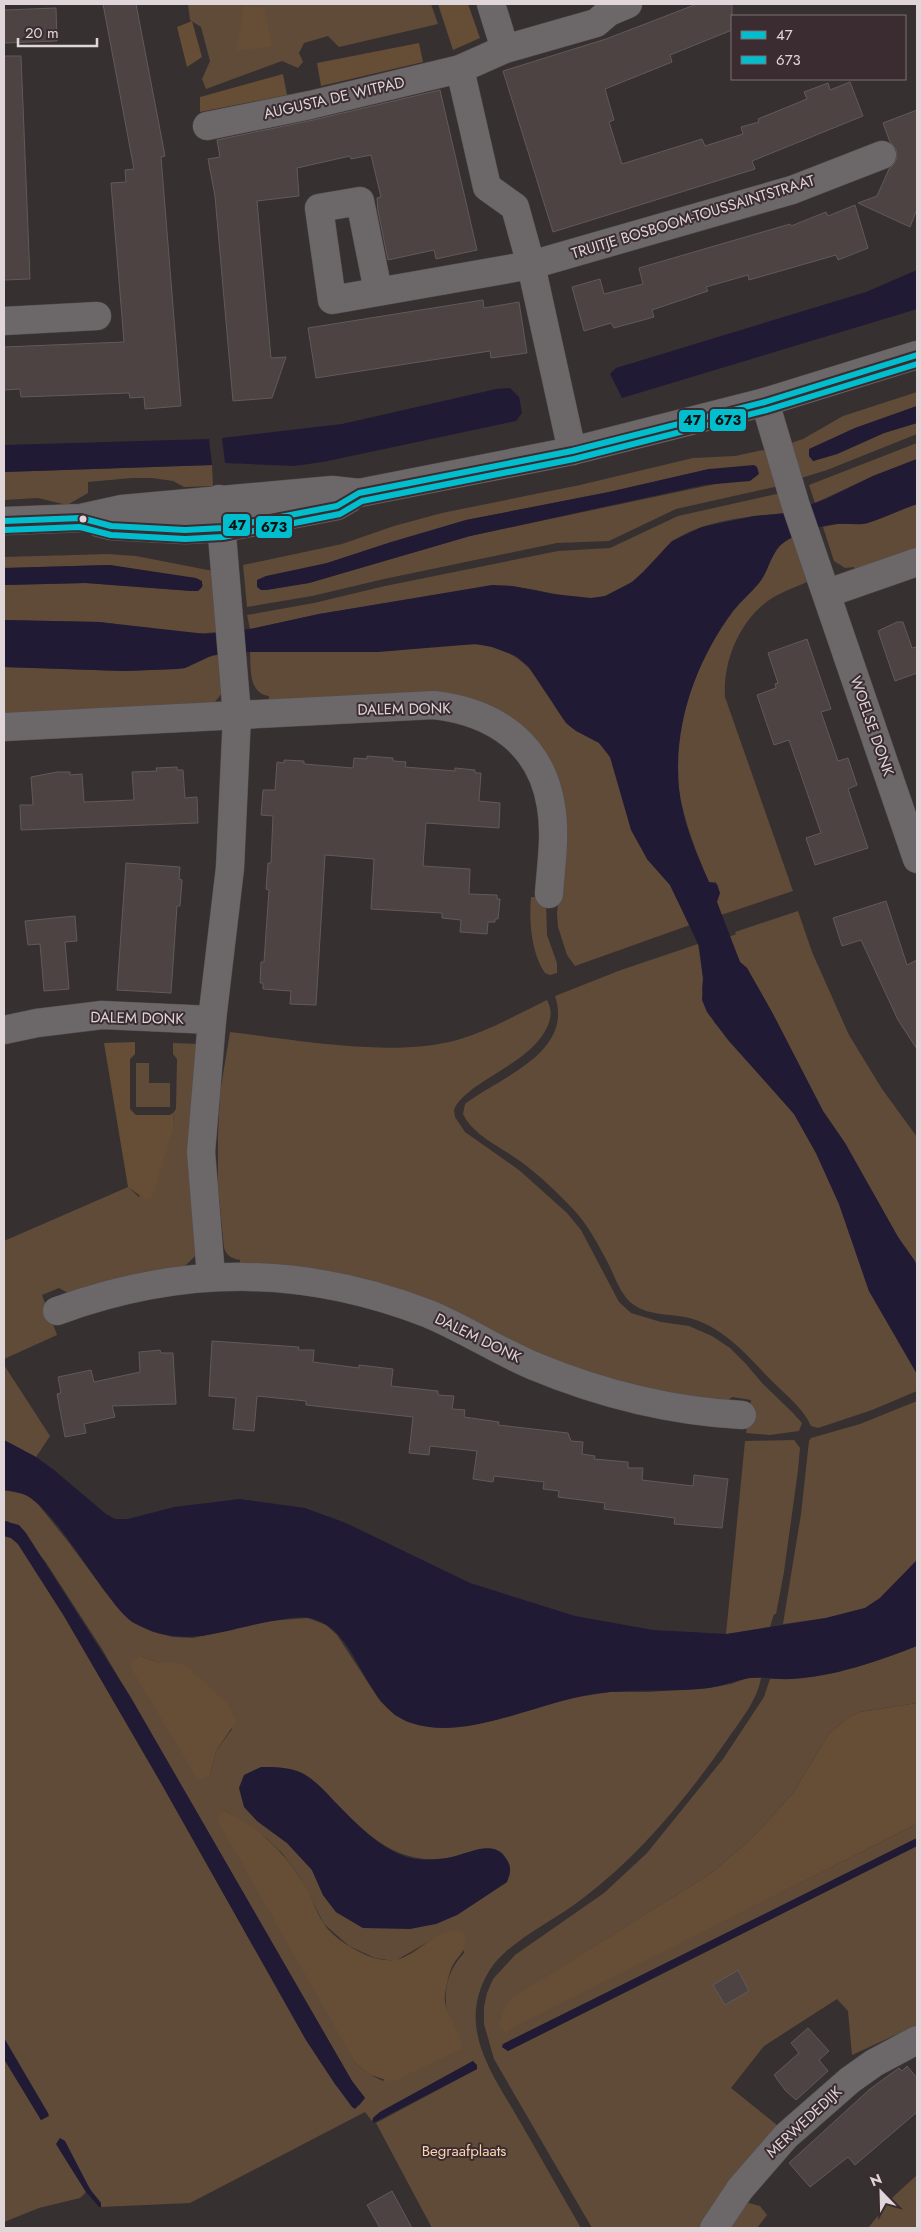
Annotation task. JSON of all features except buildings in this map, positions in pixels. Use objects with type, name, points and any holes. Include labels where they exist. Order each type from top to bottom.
[{"type":"street","points":[[491,4],[505,49]]},
{"type":"street","name":"AUGUSTA DE WITPAD","points":[[207,126],[460,69],[505,49],[596,23],[609,12],[628,4]]},
{"type":"street","points":[[460,69],[487,187],[515,207],[531,265],[572,451]]},
{"type":"street","name":"TRUITJE BOSBOOM-TOUSSAINTSTRAAT","points":[[378,292],[531,265],[792,190],[882,155]]},
{"type":"street","points":[[4,321],[97,316]]},
{"type":"street","points":[[4,521],[81,518],[122,509],[332,490],[359,493],[572,451],[765,402],[917,355]]},
{"type":"street","name":"WOELSE DONK","points":[[765,402],[795,503],[828,593],[917,860]]},
{"type":"street","points":[[81,518],[111,526],[185,530],[222,528],[337,506],[359,493]]},
{"type":"street","points":[[211,1276],[201,1152],[212,1020],[230,868],[238,715],[232,628],[219,499]]},
{"type":"street","points":[[828,593],[917,562]]},
{"type":"street","name":"DALEM DONK","points":[[4,727],[434,705],[471,712],[498,724],[515,738],[530,754],[547,788],[553,826],[549,894]]},
{"type":"street","name":"DALEM DONK","points":[[4,1030],[37,1023],[102,1015],[212,1020]]},
{"type":"street","name":"DALEM DONK","points":[[57,1311],[136,1286],[211,1276],[271,1278],[333,1286],[363,1293],[430,1315],[532,1365],[570,1379],[644,1401],[684,1409],[742,1415]]},
{"type":"street","name":"MERWEDEDIJK","points":[[714,2228],[740,2189],[786,2136],[850,2080],[874,2063],[917,2040]]},
{"type":"green space","points":[[188,4],[431,4],[438,24],[339,47],[328,36],[304,43],[299,53],[303,62],[298,68],[282,61],[206,89],[202,79],[210,61],[201,27],[190,20]]},
{"type":"green space","points":[[917,392],[917,406],[855,428],[810,449],[813,461],[837,454],[884,433],[917,423],[917,434],[827,470],[798,479],[791,443],[803,439],[843,416]]},
{"type":"green space","points":[[917,443],[917,459],[873,476],[815,503],[809,485]]},
{"type":"green space","points":[[763,450],[766,452],[779,486],[676,509],[609,541],[557,543],[312,596],[247,607],[243,565],[342,544],[394,526],[442,513],[580,485],[693,458],[735,456]],"holes":[[[709,469],[725,482],[470,536],[309,583],[261,590],[308,569],[466,520],[609,492]]]},
{"type":"green space","points":[[212,465],[213,486],[184,487],[173,481],[132,478],[88,482],[88,493],[67,505],[38,498],[4,500],[4,472]]},
{"type":"green space","points":[[781,493],[787,513],[728,520],[699,528],[670,543],[653,564],[637,578],[625,587],[605,596],[578,598],[525,588],[492,586],[319,614],[250,629],[247,615],[314,603],[385,586],[558,551],[610,548],[678,516]]},
{"type":"green space","points":[[917,504],[917,552],[856,573],[854,567],[845,568],[834,561],[823,527],[849,524]]},
{"type":"green space","points":[[795,536],[812,580],[787,590],[764,604],[754,613],[739,634],[734,646],[729,659],[725,684],[725,697],[793,891],[721,915],[717,902],[716,882],[709,882],[681,804],[677,769],[682,720],[698,672],[721,629],[737,607],[761,580],[776,549]]},
{"type":"green space","points":[[108,554],[136,556],[213,571],[218,632],[193,634],[99,622],[4,620],[4,585],[86,583],[198,591],[203,584],[110,565],[4,568],[4,557]]},
{"type":"green space","points":[[462,644],[490,646],[512,655],[522,662],[539,680],[568,725],[592,738],[603,747],[610,757],[647,859],[670,885],[690,925],[575,966],[567,955],[558,927],[557,914],[562,856],[503,716],[269,704],[269,696],[257,690],[252,679],[250,652],[377,652]]},
{"type":"green space","points":[[222,654],[223,692],[214,703],[4,716],[4,667],[124,671],[176,669],[185,668],[208,657]]},
{"type":"green space","points":[[531,897],[544,898],[546,902],[547,935],[557,963],[557,973],[550,975],[545,973],[540,965],[532,936]]},
{"type":"green space","points":[[798,911],[812,952],[849,1035],[882,1089],[917,1137],[917,1267],[845,1143],[823,1111],[773,1014],[747,968],[740,962],[729,937],[736,934],[735,932]]},
{"type":"green space","points":[[698,944],[703,978],[702,990],[714,1022],[794,1114],[816,1153],[839,1204],[869,1291],[917,1374],[917,1391],[872,1410],[818,1428],[811,1426],[803,1412],[792,1400],[744,1352],[716,1329],[686,1317],[641,1309],[630,1302],[620,1288],[593,1236],[577,1214],[536,1174],[474,1129],[463,1114],[465,1104],[514,1073],[544,1048],[554,1033],[558,1016],[555,996],[621,970]]},
{"type":"green space","points":[[547,1000],[551,1014],[542,1036],[521,1057],[469,1092],[454,1110],[455,1117],[465,1132],[519,1170],[567,1213],[581,1230],[619,1302],[631,1313],[661,1322],[689,1326],[712,1336],[730,1348],[802,1423],[799,1431],[770,1435],[746,1433],[751,1400],[732,1397],[723,1405],[647,1391],[240,1266],[240,1260],[226,1253],[218,1188],[218,1135],[220,1093],[230,1032],[344,1046],[404,1047],[432,1045],[457,1040],[480,1032]]},
{"type":"green space","points":[[173,1043],[200,1044],[195,1256],[184,1267],[70,1294],[59,1288],[42,1295],[57,1335],[4,1359],[4,1241],[128,1187],[139,1197],[174,1126],[173,1113],[176,1109],[177,1059],[173,1054]]},
{"type":"green space","points":[[136,1063],[149,1063],[149,1083],[170,1083],[170,1107],[136,1107]]},
{"type":"green space","points":[[4,1365],[50,1436],[36,1457],[4,1440]]},
{"type":"green space","points":[[917,1401],[917,1560],[880,1598],[865,1608],[826,1618],[783,1624],[801,1514],[809,1441],[811,1438],[860,1424]]},
{"type":"green space","points":[[794,1440],[800,1448],[798,1470],[784,1572],[776,1614],[774,1614],[770,1627],[726,1634],[745,1441]]},
{"type":"green space","name":"Begraafplaats","points":[[4,1490],[27,1495],[37,1503],[66,1539],[116,1606],[132,1622],[153,1632],[173,1637],[193,1638],[268,1621],[308,1618],[326,1625],[337,1635],[380,1701],[396,1716],[496,1720],[560,1700],[610,1692],[648,1692],[708,1688],[731,1684],[747,1678],[761,1678],[756,1695],[742,1718],[695,1784],[660,1826],[603,1882],[503,1955],[489,1971],[479,1992],[476,2024],[486,2062],[581,2228],[432,2228],[376,2123],[477,2069],[473,2061],[380,2112],[372,2121],[365,2112],[190,2203],[101,2207],[101,2203],[56,2144],[86,2192],[80,2198],[39,2208],[4,2222],[4,2059],[41,2120],[48,2116],[4,2038],[4,1536],[11,1538],[18,1544],[64,1616],[306,2040],[335,2084],[359,2106],[365,2098],[352,2081],[102,1649],[45,1561],[8,1521],[4,1521]],"holes":[[[141,1656],[159,1663],[177,1663],[232,1729],[216,1751],[210,1775]],[[323,1790],[365,1831],[395,1851],[412,1857],[431,1859],[452,1857],[483,1850],[496,1851],[503,1854],[507,1882],[457,1915],[363,1928],[336,1912],[323,1895],[312,1870],[287,1843],[257,1821]],[[225,1811],[266,1838],[282,1853],[300,1877],[324,1924],[349,1946],[375,1958],[395,1961],[435,1938],[460,1931],[464,1953],[454,1966],[448,1980],[446,1988],[447,2012],[383,2081],[356,2064]]]},
{"type":"green space","points":[[917,1646],[917,1703],[860,1712],[847,1718],[828,1735],[793,1793],[752,1838],[710,1874],[511,1999],[500,2017],[504,2031],[917,1824],[917,1838],[503,2044],[502,2047],[508,2051],[917,1846],[917,2025],[852,2055],[848,2011],[837,1999],[764,2046],[731,2088],[777,2125],[702,2228],[592,2228],[494,2059],[484,2024],[484,2007],[493,1979],[515,1955],[604,1893],[647,1853],[723,1759],[764,1697],[770,1679],[808,1677],[845,1670]]},
{"type":"green space","points":[[917,2175],[917,2228],[868,2228],[894,2196]]},
{"type":"green space","points":[[749,2203],[760,2206],[767,2215],[757,2228],[725,2228],[744,2204]]},
{"type":"shaded area","points":[[438,4],[468,4],[480,38],[453,50]]},
{"type":"shaded area","points":[[244,6],[264,8],[272,46],[237,51]]},
{"type":"shaded area","points":[[192,21],[202,57],[187,67],[177,27]]},
{"type":"shaded area","points":[[419,43],[423,62],[321,86],[317,63]]},
{"type":"shaded area","points":[[283,74],[287,95],[200,112],[200,97]]},
{"type":"shaded area","points":[[917,270],[917,309],[622,398],[610,374],[616,368],[866,292]]},
{"type":"shaded area","points":[[510,388],[519,397],[522,413],[516,421],[323,462],[294,466],[225,463],[222,438],[342,424],[496,389]]},
{"type":"shaded area","points":[[917,406],[917,423],[884,433],[837,454],[813,461],[809,456],[809,449],[855,428]]},
{"type":"shaded area","points":[[209,439],[212,465],[4,472],[4,445]]},
{"type":"shaded area","points":[[917,459],[917,504],[868,523],[831,525],[811,529],[787,540],[777,549],[763,578],[733,611],[720,630],[698,672],[684,717],[678,764],[679,788],[686,824],[709,882],[717,884],[720,893],[717,902],[740,962],[747,968],[773,1014],[823,1111],[845,1143],[898,1237],[915,1261],[917,1267],[917,1374],[869,1291],[839,1204],[816,1153],[794,1114],[728,1040],[707,1012],[702,1000],[703,978],[699,946],[670,885],[647,859],[631,830],[610,757],[599,743],[576,731],[566,723],[528,666],[516,656],[492,647],[476,644],[377,652],[250,652],[213,655],[185,668],[176,669],[124,671],[4,667],[4,620],[99,622],[206,634],[250,629],[319,614],[492,585],[513,586],[553,594],[591,598],[605,596],[632,582],[672,541],[702,527],[754,516],[787,513],[826,499],[873,476]]},
{"type":"shaded area","points":[[754,465],[757,467],[759,474],[750,481],[704,485],[470,536],[309,583],[267,590],[261,590],[257,587],[257,580],[266,576],[327,563],[466,520],[609,492],[709,469]]},
{"type":"shaded area","points":[[110,565],[196,578],[202,581],[202,587],[198,591],[192,591],[86,583],[4,585],[4,568]]},
{"type":"shaded area","points":[[135,1042],[135,1054],[130,1059],[130,1109],[136,1115],[170,1115],[173,1113],[174,1126],[152,1197],[146,1200],[128,1187],[104,1043]]},
{"type":"shaded area","points":[[4,1440],[36,1457],[106,1514],[115,1519],[128,1519],[174,1507],[240,1499],[305,1508],[346,1523],[470,1583],[575,1616],[653,1630],[727,1634],[826,1618],[865,1608],[880,1598],[917,1560],[917,1646],[839,1672],[807,1678],[755,1678],[709,1688],[622,1691],[586,1695],[484,1723],[459,1727],[434,1728],[411,1723],[394,1714],[381,1701],[350,1651],[339,1636],[326,1624],[309,1618],[297,1617],[189,1637],[155,1632],[136,1624],[124,1615],[49,1515],[29,1497],[4,1490]]},
{"type":"shaded area","points":[[4,1521],[19,1525],[26,1533],[130,1696],[352,2081],[365,2098],[355,2109],[335,2084],[306,2040],[64,1616],[18,1544],[11,1538],[4,1536]]},
{"type":"shaded area","points":[[141,1656],[159,1663],[177,1663],[186,1666],[227,1703],[235,1718],[235,1723],[216,1751],[210,1775],[201,1780],[197,1778],[131,1668],[131,1662]]},
{"type":"shaded area","points":[[917,1703],[917,1824],[504,2032],[501,2030],[500,2018],[510,1999],[710,1874],[752,1838],[793,1793],[828,1735],[847,1718],[860,1712]]},
{"type":"shaded area","points":[[261,1767],[287,1768],[306,1776],[319,1785],[378,1842],[388,1849],[410,1858],[442,1859],[480,1849],[494,1849],[505,1857],[510,1866],[507,1882],[457,1915],[436,1924],[410,1929],[363,1928],[336,1912],[323,1895],[312,1870],[287,1843],[257,1821],[244,1807],[239,1788],[244,1775]]},
{"type":"shaded area","points":[[225,1811],[247,1823],[276,1847],[303,1881],[328,1930],[360,1952],[374,1958],[391,1960],[409,1955],[445,1933],[463,1932],[466,1942],[465,1946],[452,1966],[445,1994],[447,2008],[459,2035],[461,2049],[392,2082],[371,2075],[356,2064],[219,1823],[218,1816]]},
{"type":"shaded area","points":[[917,1838],[917,1846],[508,2051],[502,2047],[503,2044]]},
{"type":"shaded area","points":[[4,2038],[49,2116],[41,2120],[4,2059]]},
{"type":"shaded area","points":[[473,2061],[477,2065],[477,2069],[373,2123],[373,2118],[380,2112]]},
{"type":"shaded area","points":[[60,2138],[65,2141],[91,2191],[101,2203],[101,2207],[86,2192],[56,2144]]},
{"type":"transit line","name":"47","points":[[4,521],[81,518],[111,526],[185,530],[223,528],[337,506],[359,493],[572,451],[765,402],[917,355]]},
{"type":"transit line","name":"673","points":[[4,530],[80,527],[111,535],[185,539],[223,537],[340,514],[362,501],[574,459],[767,410],[917,364]]}]
